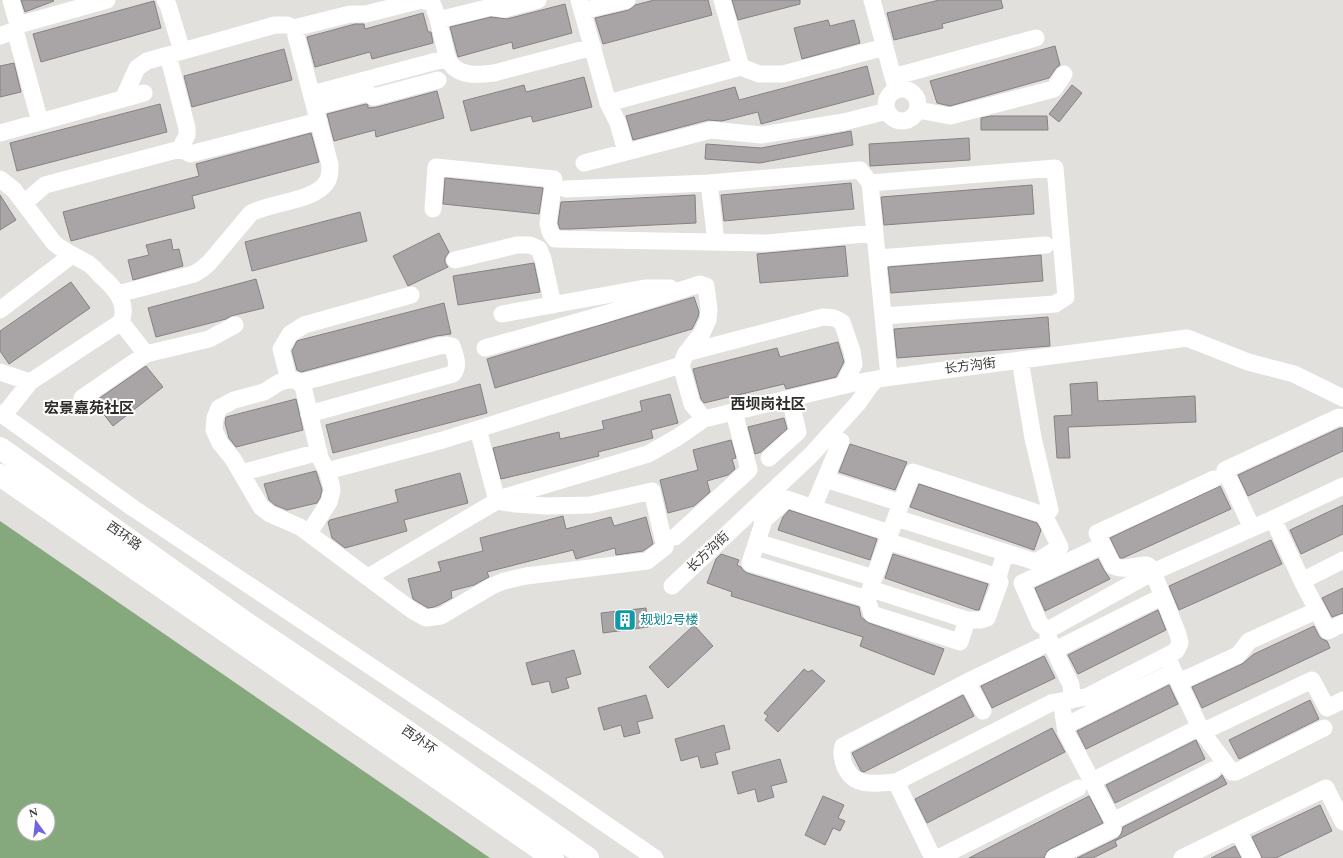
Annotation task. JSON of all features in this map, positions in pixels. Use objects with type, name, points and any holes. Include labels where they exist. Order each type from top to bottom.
[{"type":"highway","name":"西环路","points":[[0,448],[243,632]]},
{"type":"highway","name":"西环路","points":[[0,474],[243,632]]},
{"type":"highway","name":"西外环","points":[[243,632],[553,858]]},
{"type":"highway","name":"西外环","points":[[243,632],[408,732],[588,858]]},
{"type":"street","points":[[11,0],[8,29],[40,122]]},
{"type":"street","points":[[8,29],[108,0]]},
{"type":"street","points":[[165,0],[168,5],[187,128],[187,135],[180,149]]},
{"type":"street","points":[[123,99],[137,68],[147,61],[275,25],[287,25],[294,28],[350,14],[366,14],[421,0],[432,4],[438,20],[449,63],[456,69],[467,74],[479,75],[494,73],[592,46]]},
{"type":"street","points":[[438,20],[492,7],[504,8],[538,0]]},
{"type":"street","points":[[626,152],[618,123],[608,103],[581,6],[627,0]]},
{"type":"street","points":[[722,0],[741,67]]},
{"type":"street","points":[[873,0],[895,84],[886,103],[887,111],[892,118],[902,122],[912,118],[918,110],[917,100],[911,92],[895,84]]},
{"type":"street","points":[[118,294],[194,274],[209,263],[252,213],[260,208],[270,205],[306,197],[321,188],[327,182],[330,174],[330,165],[294,28]]},
{"type":"street","points":[[895,84],[1036,38]]},
{"type":"street","points":[[608,103],[741,67],[759,74],[782,74],[885,47]]},
{"type":"street","points":[[24,203],[45,185],[180,149],[190,154],[448,58]]},
{"type":"street","points":[[918,110],[950,116],[1054,89],[1064,74]]},
{"type":"street","points":[[315,107],[367,93],[374,97],[438,80]]},
{"type":"street","points":[[0,134],[144,93]]},
{"type":"street","points":[[584,163],[711,130],[761,135],[844,122],[887,111]]},
{"type":"street","points":[[433,209],[436,167],[554,179],[548,223],[550,232],[555,239],[767,243],[875,232]]},
{"type":"street","points":[[870,183],[1055,168],[1066,297],[1055,304],[883,316]]},
{"type":"street","points":[[368,577],[502,498],[648,454],[678,437],[704,419],[790,398],[883,378],[883,316],[870,183],[860,170],[709,183],[566,189]]},
{"type":"street","points":[[0,179],[14,190],[54,244],[90,265],[118,294],[124,315],[121,322],[30,382],[2,414],[133,508],[528,770],[655,858]]},
{"type":"street","points":[[709,183],[716,242]]},
{"type":"street","points":[[455,260],[517,245],[530,245],[539,248],[554,305]]},
{"type":"street","points":[[878,258],[1046,246]]},
{"type":"street","points":[[0,310],[72,255]]},
{"type":"street","points":[[485,348],[605,314],[700,284],[706,286],[709,315],[708,320],[702,333],[683,359],[692,404],[704,419]]},
{"type":"street","points":[[502,314],[645,288],[687,288]]},
{"type":"street","points":[[309,533],[329,502],[332,491],[331,484],[327,471],[320,458],[303,386],[294,382],[281,348],[290,334],[304,325],[411,295]]},
{"type":"street","points":[[327,471],[443,440],[683,359],[823,317],[834,318],[842,322],[852,351],[854,364],[843,386]]},
{"type":"street","points":[[121,322],[146,354]]},
{"type":"street","points":[[82,398],[146,354],[209,339],[235,325]]},
{"type":"street","name":"长方沟街","points":[[672,586],[759,515],[811,454],[858,403],[870,386],[883,378],[1187,338],[1248,362],[1294,374],[1343,398]]},
{"type":"street","points":[[309,414],[453,374],[457,369],[457,363],[452,346],[447,344],[294,382],[280,382],[264,392],[234,400],[219,408],[215,418],[214,430],[220,443],[233,459],[261,507],[270,514],[300,527],[309,533],[413,611],[426,618],[441,616],[504,580],[647,561],[665,547],[652,491],[590,505],[546,506],[497,501]]},
{"type":"street","points":[[1020,360],[1033,438],[1050,510]]},
{"type":"street","points":[[0,372],[30,382]]},
{"type":"street","points":[[769,458],[798,432],[790,398]]},
{"type":"street","points":[[675,537],[749,470],[734,412]]},
{"type":"street","points":[[1252,528],[1226,470],[1339,417],[1343,418]]},
{"type":"street","points":[[478,429],[497,501]]},
{"type":"street","points":[[813,508],[841,441]]},
{"type":"street","points":[[241,474],[319,452]]},
{"type":"street","points":[[871,589],[750,563],[759,515],[787,499],[813,508],[894,524],[1036,562],[1060,546],[1044,515],[913,472],[894,524],[871,589],[872,614],[960,642],[967,620]]},
{"type":"street","points":[[825,479],[894,524],[998,577]]},
{"type":"street","points":[[1153,601],[1047,649],[967,682],[843,746],[841,753],[847,771],[852,778],[862,783],[896,782],[1050,703],[1086,697],[1167,657],[1176,651],[1180,643],[1178,634],[1150,567],[1147,565],[1118,569],[1113,566],[1097,533],[1214,479]]},
{"type":"street","points":[[1048,630],[1153,572],[1343,486]]},
{"type":"street","points":[[759,515],[757,542],[871,589],[967,620],[974,621],[987,618],[1000,582],[998,577],[1005,553]]},
{"type":"street","points":[[1273,519],[1302,581],[1328,631],[1343,623]]},
{"type":"street","points":[[1048,630],[1040,624],[1022,583],[1095,549]]},
{"type":"street","points":[[1302,581],[1343,560]]},
{"type":"street","points":[[1065,726],[1173,678],[1238,655],[1249,641],[1309,614]]},
{"type":"street","points":[[1048,630],[1047,649],[1071,685],[1067,700],[1066,732],[1085,785],[1113,822],[1213,770]]},
{"type":"street","points":[[1167,657],[1173,678],[1198,731],[1232,772],[1236,772],[1324,728]]},
{"type":"street","points":[[938,858],[1198,731],[1312,680],[1327,708],[1343,700]]},
{"type":"street","points":[[967,682],[982,711]]},
{"type":"street","points":[[896,782],[933,858]]},
{"type":"street","points":[[1182,858],[1326,788],[1343,822]]},
{"type":"street","points":[[1054,858],[1113,829]]},
{"type":"street","points":[[1238,831],[1252,858]]},
{"type":"green space","points":[[0,521],[490,858],[0,858]]},
{"type":"building","points":[[21,0],[53,0],[54,1],[25,12]]},
{"type":"building","points":[[654,0],[708,0],[712,15],[603,44],[595,18],[629,10],[635,5]]},
{"type":"building","points":[[732,0],[800,0],[800,4],[738,20]]},
{"type":"building","points":[[939,0],[1001,0],[1003,8],[942,24],[943,28],[894,40],[887,13]]},
{"type":"building","points":[[154,1],[161,28],[41,62],[33,34]]},
{"type":"building","points":[[565,4],[572,33],[513,49],[512,42],[458,57],[450,27],[491,17],[507,19]]},
{"type":"building","points":[[423,13],[428,32],[431,32],[433,43],[372,59],[370,52],[315,67],[307,37],[355,24],[364,24],[365,29]]},
{"type":"building","points":[[828,20],[830,26],[854,20],[860,43],[802,59],[794,28]]},
{"type":"building","points":[[1055,46],[1060,65],[1049,78],[950,106],[937,103],[930,81]]},
{"type":"building","points":[[284,49],[292,80],[192,107],[184,76]]},
{"type":"building","points":[[14,63],[21,92],[0,97],[0,66]]},
{"type":"building","points":[[867,66],[874,94],[761,124],[758,112],[722,121],[708,120],[633,140],[626,116],[735,87],[739,100]]},
{"type":"building","points":[[584,77],[592,107],[533,122],[531,116],[471,131],[463,101],[524,85],[526,92]]},
{"type":"building","points":[[1072,85],[1082,93],[1059,122],[1049,114]]},
{"type":"building","points":[[437,91],[444,118],[376,137],[375,130],[334,141],[327,114],[366,104],[368,105],[368,108],[377,107]]},
{"type":"building","points":[[160,104],[167,132],[17,171],[10,143]]},
{"type":"building","points":[[991,116],[1047,116],[1048,130],[981,130],[981,118]]},
{"type":"building","points":[[851,131],[853,145],[760,163],[705,159],[706,144],[761,148]]},
{"type":"building","points":[[311,133],[319,162],[192,196],[195,208],[71,241],[63,212],[199,176],[196,164]]},
{"type":"building","points":[[969,138],[970,160],[870,166],[869,144]]},
{"type":"building","points":[[445,178],[543,188],[539,214],[443,204]]},
{"type":"building","points":[[851,183],[854,209],[724,221],[721,195]]},
{"type":"building","points":[[1032,185],[1034,214],[884,225],[881,197]]},
{"type":"building","points":[[0,195],[16,220],[0,230]]},
{"type":"building","points":[[695,195],[696,223],[560,229],[558,223],[561,202]]},
{"type":"building","points":[[360,212],[367,241],[252,271],[245,242]]},
{"type":"building","points":[[439,233],[449,252],[445,258],[445,263],[448,267],[408,286],[393,256]]},
{"type":"building","points":[[171,239],[173,250],[179,249],[183,266],[133,280],[128,260],[149,255],[146,245]]},
{"type":"building","points":[[845,246],[848,276],[760,283],[757,254]]},
{"type":"building","points":[[1041,255],[1043,281],[891,293],[888,267]]},
{"type":"building","points":[[534,263],[540,292],[458,305],[453,276]]},
{"type":"building","points":[[256,279],[264,308],[156,337],[148,308]]},
{"type":"building","points":[[71,282],[90,308],[9,364],[0,351],[0,331]]},
{"type":"building","points":[[694,297],[699,312],[692,329],[495,388],[487,359]]},
{"type":"building","points":[[444,303],[451,334],[436,336],[301,372],[297,370],[292,351],[297,341]]},
{"type":"building","points":[[1048,317],[1050,346],[897,358],[894,329]]},
{"type":"building","points":[[838,342],[844,362],[836,377],[786,389],[784,384],[704,403],[701,399],[693,369],[777,348],[780,357]]},
{"type":"building","points":[[146,366],[163,387],[113,426],[94,402]]},
{"type":"building","points":[[1097,382],[1098,401],[1195,396],[1196,422],[1068,427],[1070,458],[1057,458],[1054,416],[1072,415],[1070,384]]},
{"type":"building","points":[[480,384],[487,413],[333,453],[326,425]]},
{"type":"building","points":[[670,394],[678,423],[651,430],[653,438],[598,452],[599,456],[501,479],[493,448],[559,432],[560,439],[604,429],[602,421],[642,411],[640,401]]},
{"type":"building","points":[[296,399],[303,430],[236,447],[229,438],[225,423],[226,417]]},
{"type":"building","points":[[784,418],[787,429],[761,452],[755,454],[748,427]]},
{"type":"building","points":[[1340,428],[1343,428],[1343,451],[1248,496],[1238,475]]},
{"type":"building","points":[[731,440],[736,458],[732,459],[735,469],[728,475],[707,481],[710,492],[694,506],[668,513],[660,480],[698,470],[693,450]]},
{"type":"building","points":[[850,444],[907,462],[895,490],[839,472]]},
{"type":"building","points":[[316,471],[322,490],[317,503],[287,510],[275,505],[269,500],[264,484]]},
{"type":"building","points":[[460,473],[468,503],[404,520],[407,531],[345,548],[332,538],[328,522],[330,520],[398,502],[395,490]]},
{"type":"building","points":[[919,484],[1037,523],[1041,530],[1034,550],[910,507]]},
{"type":"building","points":[[1220,486],[1231,509],[1123,558],[1120,558],[1110,538]]},
{"type":"building","points":[[1343,505],[1343,534],[1301,554],[1290,530]]},
{"type":"building","points":[[789,510],[877,539],[870,560],[778,530],[783,517]]},
{"type":"building","points":[[563,516],[566,529],[611,517],[614,526],[646,517],[653,544],[643,551],[616,555],[615,548],[576,559],[573,550],[487,572],[489,577],[474,585],[451,591],[452,598],[434,607],[428,608],[413,599],[408,579],[441,571],[438,562],[483,551],[480,538]]},
{"type":"building","points":[[1271,540],[1282,564],[1179,610],[1169,586]]},
{"type":"building","points":[[721,554],[739,560],[737,565],[747,573],[859,607],[861,617],[869,623],[944,649],[934,675],[860,646],[863,637],[731,596],[732,592],[707,583],[716,559]]},
{"type":"building","points":[[893,554],[988,584],[979,610],[885,578]]},
{"type":"building","points":[[1098,559],[1110,579],[1045,611],[1035,588]]},
{"type":"building","points":[[1343,588],[1343,613],[1332,617],[1322,598]]},
{"type":"building","name":"规划2号楼","points":[[646,608],[648,627],[603,633],[601,613]]},
{"type":"building","points":[[1158,610],[1166,630],[1078,674],[1068,655]]},
{"type":"building","points":[[694,625],[713,646],[668,688],[649,667]]},
{"type":"building","points":[[1314,626],[1319,636],[1327,641],[1330,648],[1202,708],[1192,687],[1242,664],[1254,654]]},
{"type":"building","points":[[574,650],[581,674],[566,678],[569,688],[552,693],[549,681],[532,685],[526,663]]},
{"type":"building","points":[[1044,656],[1055,678],[992,708],[981,686]]},
{"type":"building","points":[[804,669],[808,672],[812,670],[825,681],[778,732],[765,720],[768,716],[764,713]]},
{"type":"building","points":[[1169,685],[1178,704],[1086,749],[1077,731]]},
{"type":"building","points":[[646,695],[653,718],[637,722],[640,733],[624,737],[621,725],[604,730],[598,708]]},
{"type":"building","points":[[963,695],[974,716],[864,772],[861,771],[852,753]]},
{"type":"building","points":[[1310,700],[1319,719],[1239,759],[1229,740]]},
{"type":"building","points":[[724,725],[730,749],[715,753],[718,764],[701,768],[698,756],[681,761],[675,739]]},
{"type":"building","points":[[1052,728],[1065,752],[927,823],[915,799]]},
{"type":"building","points":[[1196,740],[1205,759],[1115,803],[1106,785]]},
{"type":"building","points":[[780,759],[787,782],[771,786],[774,797],[758,802],[755,789],[738,794],[732,772]]},
{"type":"building","points":[[1222,775],[1227,784],[1115,841],[1117,846],[1093,858],[1077,858],[1118,838],[1123,827],[1218,779]]},
{"type":"building","points":[[823,796],[844,805],[838,818],[845,821],[840,831],[833,828],[825,845],[805,835]]},
{"type":"building","points":[[1089,796],[1103,823],[1050,849],[1044,858],[969,858]]},
{"type":"building","points":[[1320,805],[1332,831],[1276,858],[1262,858],[1252,837]]},
{"type":"building","points":[[1235,846],[1241,858],[1211,858]]},
{"type":"place","name":"规划2号楼","points":[[625,620]]},
{"type":"district","name":"西坝岗社区","points":[[768,404]]},
{"type":"district","name":"宏景嘉苑社区","points":[[89,408]]}]
